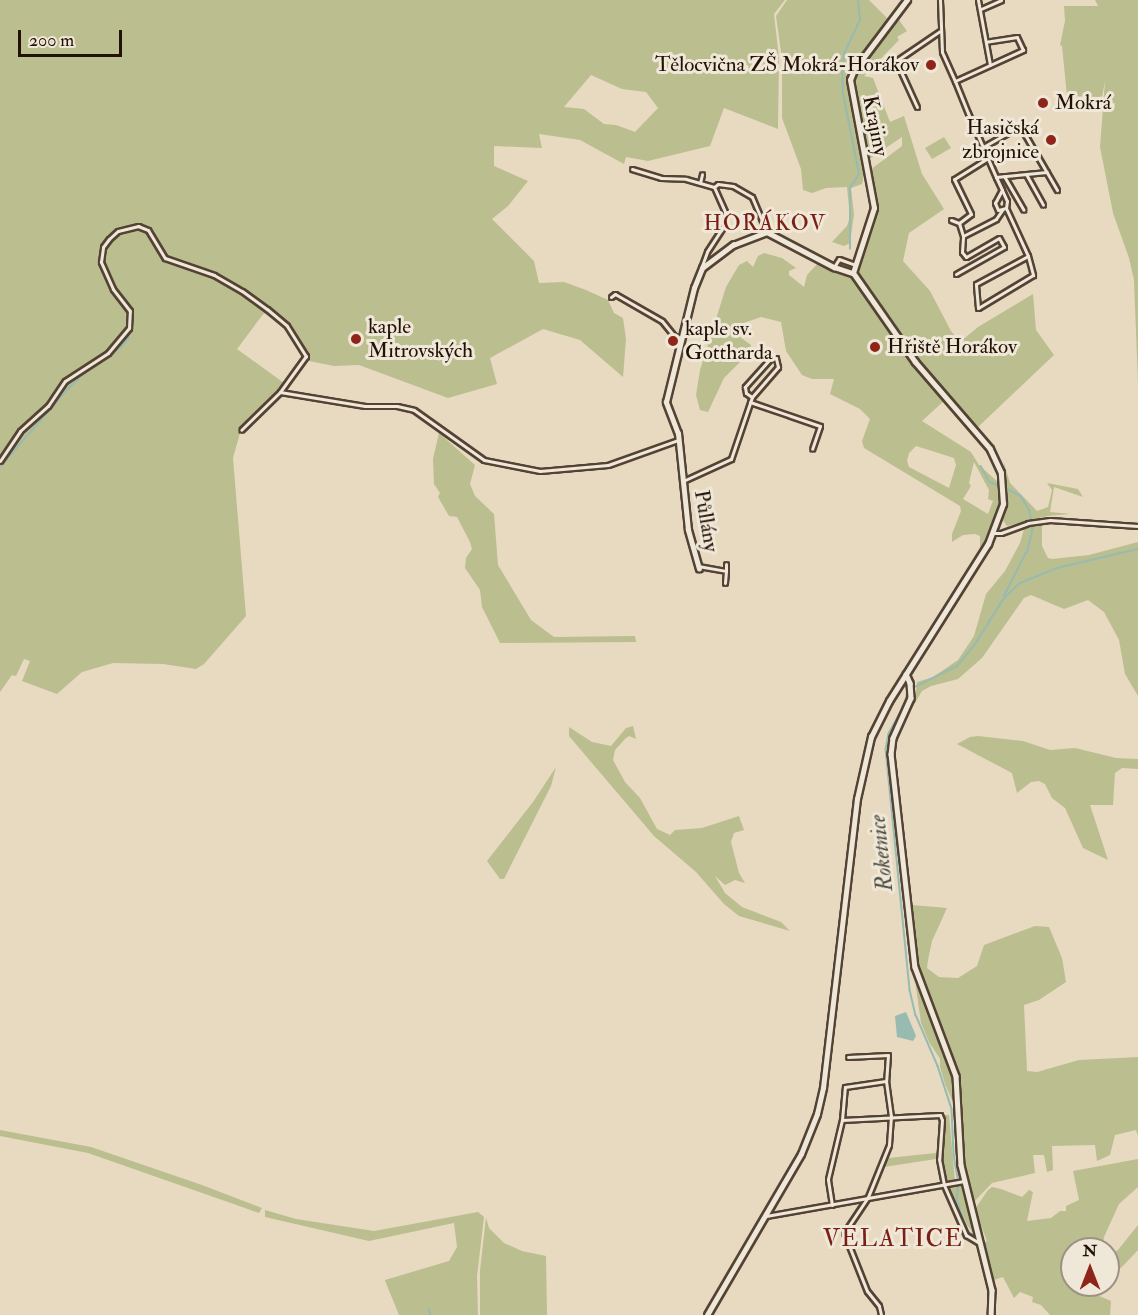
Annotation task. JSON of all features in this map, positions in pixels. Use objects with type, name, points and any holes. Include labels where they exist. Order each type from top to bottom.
[{"type":"street","name":"Krajiny","points":[[853,273],[854,264],[874,208],[850,80],[854,70],[907,0]]},
{"type":"street","points":[[939,0],[942,52],[1007,203],[996,219],[963,236]]},
{"type":"street","points":[[978,0],[990,65]]},
{"type":"street","points":[[980,9],[1001,0]]},
{"type":"street","points":[[916,107],[896,61],[940,31]]},
{"type":"street","points":[[955,81],[1023,50],[1017,37],[986,42]]},
{"type":"street","points":[[983,147],[1020,126],[1057,190]]},
{"type":"street","points":[[959,223],[971,214],[954,179],[988,158]]},
{"type":"street","points":[[633,169],[661,178],[686,179],[714,187],[718,184],[733,186],[752,197],[767,232],[834,267],[853,273],[915,362],[981,438],[999,468],[1003,487],[1001,511],[994,533],[875,726],[862,769],[823,1088],[817,1114],[801,1154],[707,1315]]},
{"type":"street","points":[[996,177],[1047,172]]},
{"type":"street","points":[[700,183],[702,174]]},
{"type":"street","points":[[1026,174],[1043,205]]},
{"type":"street","points":[[1005,176],[1024,210]]},
{"type":"street","points":[[702,268],[706,252],[725,224],[724,212],[714,187]]},
{"type":"street","points":[[1002,190],[995,205],[997,210],[1004,209]]},
{"type":"street","points":[[1004,209],[1028,256],[1033,275],[978,308],[976,284],[1028,256]]},
{"type":"street","points":[[951,220],[959,223]]},
{"type":"street","points":[[959,223],[963,236],[962,252],[969,266]]},
{"type":"street","points":[[0,461],[20,431],[48,406],[65,381],[108,353],[129,328],[130,312],[113,289],[101,262],[103,247],[109,239],[118,231],[132,227],[146,227],[165,258],[224,280],[242,291],[287,326],[306,356],[280,392],[242,430]]},
{"type":"street","points":[[702,268],[708,261],[732,245],[767,232]]},
{"type":"street","points":[[956,274],[1004,247],[999,238],[966,257]]},
{"type":"street","points":[[834,267],[839,259],[854,264]]},
{"type":"street","name":"Půllány","points":[[702,268],[681,338],[666,402],[678,440],[688,530],[698,568],[726,571]]},
{"type":"street","points":[[611,297],[615,294],[662,321],[674,336],[681,338]]},
{"type":"street","name":"Půllány","points":[[683,481],[731,459],[752,397],[778,367],[778,360],[770,359],[745,387],[746,393],[752,397]]},
{"type":"street","points":[[280,392],[365,406],[414,410],[484,460],[540,471],[608,465],[678,440]]},
{"type":"street","points":[[750,402],[820,426],[812,449]]},
{"type":"street","points":[[994,533],[1004,533],[1035,521],[1063,519],[1138,526]]},
{"type":"street","name":"Půllány","points":[[725,583],[726,564]]},
{"type":"street","points":[[906,674],[911,689],[908,707],[893,738],[892,759],[915,967],[954,1068],[961,1182],[981,1241],[992,1290],[993,1315]]},
{"type":"street","points":[[848,1057],[888,1055],[886,1082],[891,1138],[875,1184],[844,1233],[867,1291],[879,1306],[881,1315]]},
{"type":"street","points":[[832,1205],[828,1179],[842,1120],[846,1085],[886,1082]]},
{"type":"street","points":[[842,1120],[891,1119],[936,1114],[941,1117],[939,1159],[944,1185],[966,1234],[981,1241]]},
{"type":"street","points":[[765,1216],[961,1182]]},
{"type":"green space","points":[[0,0],[785,0],[774,14],[779,58],[778,129],[724,108],[710,146],[648,161],[626,157],[624,164],[580,140],[539,134],[542,148],[494,146],[494,166],[528,181],[508,206],[492,219],[534,261],[539,283],[564,282],[586,290],[608,300],[614,313],[623,318],[626,339],[623,377],[580,340],[543,329],[490,358],[497,384],[448,398],[359,365],[334,366],[309,361],[309,357],[286,329],[264,313],[237,349],[284,383],[242,426],[233,458],[246,616],[204,664],[196,669],[163,664],[113,663],[82,672],[57,694],[22,681],[30,661],[24,659],[16,676],[12,675],[0,692]],"holes":[[[591,75],[622,89],[646,92],[658,108],[635,132],[616,125],[604,124],[584,109],[564,107]]]},
{"type":"green space","points":[[787,0],[869,0],[888,19],[851,67],[847,77],[864,174],[862,184],[851,188],[854,214],[850,243],[844,246],[832,242],[847,226],[850,217],[847,187],[826,188],[812,193],[803,190],[801,169],[782,118],[782,59],[776,16]]},
{"type":"green space","points":[[1095,0],[1138,0],[1138,384],[1134,280],[1129,258],[1113,213],[1100,147],[1105,81],[1102,97],[1067,96],[1062,46],[1060,45],[1065,21],[1064,6],[1098,6]]},
{"type":"green space","points":[[899,20],[907,31],[897,37],[899,40],[864,76],[873,78],[890,122],[904,116],[922,174],[944,209],[909,233],[903,261],[930,291],[951,331],[960,342],[978,327],[1033,294],[1036,330],[1054,355],[978,427],[918,361],[858,271],[859,260],[879,209],[870,170],[902,146],[902,137],[868,160],[852,86],[854,73],[870,51]]},
{"type":"green space","points":[[944,137],[951,148],[932,159],[925,148]]},
{"type":"green space","points":[[764,253],[782,258],[796,268],[789,271],[789,275],[804,287],[807,275],[819,262],[847,275],[859,285],[907,355],[945,400],[922,421],[971,452],[979,465],[1000,484],[1005,481],[1004,463],[1010,483],[1037,511],[1048,507],[1052,490],[1047,483],[1078,489],[1083,497],[1054,487],[1050,512],[1070,514],[1047,516],[1007,526],[1003,520],[1005,505],[1000,504],[980,552],[980,536],[975,534],[963,535],[952,542],[952,534],[961,511],[960,506],[864,448],[862,441],[870,419],[860,409],[830,394],[834,379],[812,379],[802,375],[786,351],[781,322],[761,317],[735,326],[736,334],[751,345],[749,353],[724,378],[708,412],[700,410],[696,395],[700,370],[726,287],[739,265],[747,261],[753,267],[758,256]],"holes":[[[916,446],[954,458],[956,465],[949,488],[909,467],[907,461],[909,453]],[[974,462],[989,490],[988,499],[993,501],[988,514],[963,499],[971,486],[969,483]]]},
{"type":"green space","points":[[439,433],[475,465],[470,484],[475,496],[494,514],[498,565],[531,620],[554,637],[635,636],[636,642],[500,643],[482,607],[480,590],[465,568],[466,558],[472,549],[470,542],[457,517],[449,516],[438,497],[440,493],[434,484],[433,459]]},
{"type":"green space","points":[[1042,525],[1042,546],[1048,558],[1052,559],[1089,555],[1138,542],[1138,696],[1125,674],[1119,640],[1104,612],[1088,600],[1064,609],[1031,595],[1024,598],[982,658],[958,679],[931,686],[922,691],[905,720],[916,692],[917,682],[933,677],[958,660],[974,636],[986,594],[1005,571],[1020,543],[1024,529]]},
{"type":"green space","points":[[633,726],[636,739],[629,736],[625,739],[615,750],[613,760],[625,782],[640,798],[657,829],[670,835],[675,830],[702,828],[739,816],[744,830],[734,833],[731,842],[739,873],[745,883],[735,880],[725,885],[715,876],[725,893],[742,907],[781,922],[790,931],[739,916],[724,904],[696,872],[654,836],[569,736],[569,727],[592,742],[611,746],[626,728]]},
{"type":"green space","points":[[970,737],[1023,741],[1050,750],[1075,748],[1116,758],[1138,759],[1138,769],[1122,768],[1115,773],[1113,805],[1090,805],[1108,860],[1083,848],[1065,808],[1052,798],[1045,784],[1039,781],[1031,782],[1017,793],[1012,773],[957,744]]},
{"type":"green space","points":[[556,767],[551,786],[504,879],[500,879],[487,861],[533,802]]},
{"type":"green space","points":[[912,905],[947,908],[932,941],[927,968],[939,977],[958,978],[977,966],[984,945],[1035,926],[1049,927],[1062,958],[1066,982],[1039,1000],[1024,1005],[1027,1071],[1037,1072],[1079,1060],[1138,1057],[1138,1136],[1136,1130],[1115,1135],[1110,1155],[1097,1161],[1095,1145],[1052,1146],[1053,1170],[1047,1172],[1044,1155],[1033,1155],[1035,1173],[992,1183],[972,1204],[960,1127],[959,1074],[919,978]]},
{"type":"green space","points":[[915,980],[950,1061],[954,1100],[945,1084],[940,1059],[921,1023]]},
{"type":"green space","points":[[945,1115],[949,1115],[955,1182],[962,1186],[976,1236],[944,1185],[941,1165]]},
{"type":"green space","points":[[0,1130],[91,1147],[262,1208],[259,1213],[88,1153],[0,1136]]},
{"type":"green space","points":[[936,1153],[936,1159],[884,1167],[888,1158]]},
{"type":"green space","points":[[1138,1159],[1138,1187],[1119,1204],[1104,1237],[1060,1237],[1060,1297],[1102,1297],[1111,1301],[1110,1315],[1050,1315],[1041,1305],[1032,1302],[1033,1297],[1020,1292],[1014,1298],[1003,1277],[991,1281],[983,1243],[987,1241],[975,1209],[988,1190],[992,1187],[1022,1197],[1029,1190],[1033,1192],[1027,1221],[1051,1218],[1060,1211],[1066,1211],[1066,1206],[1079,1200],[1073,1171]]},
{"type":"green space","points":[[265,1210],[296,1219],[374,1231],[478,1212],[484,1217],[477,1276],[478,1315],[399,1315],[385,1280],[449,1261],[457,1247],[454,1223],[369,1241],[265,1217]]},
{"type":"green space","points":[[486,1218],[489,1228],[504,1243],[522,1251],[546,1256],[547,1315],[480,1315],[480,1270]]},
{"type":"green space","points":[[1138,1225],[1138,1250],[1120,1268],[1120,1248]]},
{"type":"water","points":[[906,1012],[916,1036],[913,1041],[897,1037],[895,1016]]},
{"type":"waterway","points":[[850,249],[850,188],[859,174],[843,94],[842,70],[845,52],[860,20],[858,0]]},
{"type":"waterway","points":[[0,467],[68,389],[83,374],[121,347],[129,338]]},
{"type":"waterway","points":[[981,466],[990,482],[1000,486]]},
{"type":"waterway","points":[[1004,487],[1021,496],[1030,511],[1033,530],[1028,550],[1005,595]]},
{"type":"waterway","name":"Roketnice","points":[[913,688],[957,666],[974,646],[1004,598],[1020,583],[1057,568],[1138,549]]},
{"type":"waterway","name":"Roketnice","points":[[908,689],[906,703],[889,734],[886,749],[910,990],[916,1015],[938,1066],[952,1109],[954,1155],[959,1182],[957,1200],[968,1231],[986,1244],[993,1280]]},
{"type":"waterway","points":[[429,1309],[431,1315]]},
{"type":"place","name":"Tělocvična ZŠ Mokrá-Horákov","points":[[931,65]]},
{"type":"place","name":"Mokrá","points":[[1043,103]]},
{"type":"place","name":"Hasičská zbrojnice","points":[[1051,140]]},
{"type":"place","name":"kaple Mitrovských","points":[[356,339]]},
{"type":"place","name":"kaple sv. Gottharda","points":[[673,341]]},
{"type":"place","name":"Hřiště Horákov","points":[[875,347]]},
{"type":"district","name":"HORÁKOV","points":[[765,224]]},
{"type":"district","name":"VELATICE","points":[[893,1239]]}]
